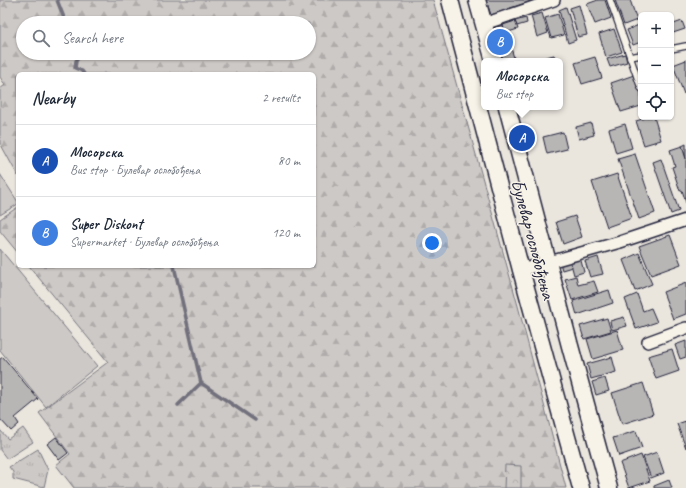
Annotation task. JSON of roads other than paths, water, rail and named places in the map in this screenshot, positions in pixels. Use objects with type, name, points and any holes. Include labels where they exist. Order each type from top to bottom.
[{"type":"main road","name":"Булевар ослобођења","points":[[450,0],[521,270],[582,488]]},
{"type":"main road","points":[[478,0],[493,58]]},
{"type":"main road","name":"Булевар ослобођења","points":[[508,110],[609,488]]},
{"type":"street","points":[[484,24],[554,0]]},
{"type":"street","points":[[521,270],[620,242],[686,220]]},
{"type":"street","points":[[648,342],[686,328]]},
{"type":"lane","points":[[610,0],[640,84]]},
{"type":"lane","points":[[674,48],[686,46]]},
{"type":"lane","points":[[630,56],[638,55]]},
{"type":"waterway","points":[[57,0],[63,16]]},
{"type":"waterway","points":[[77,60],[75,68],[83,72]]},
{"type":"waterway","points":[[174,268],[201,383],[255,420]]},
{"type":"waterway","points":[[178,405],[201,383]]},
{"type":"place","name":"Super Diskont","points":[[500,42]]},
{"type":"place","name":"Мосорска","points":[[522,138]]}]
